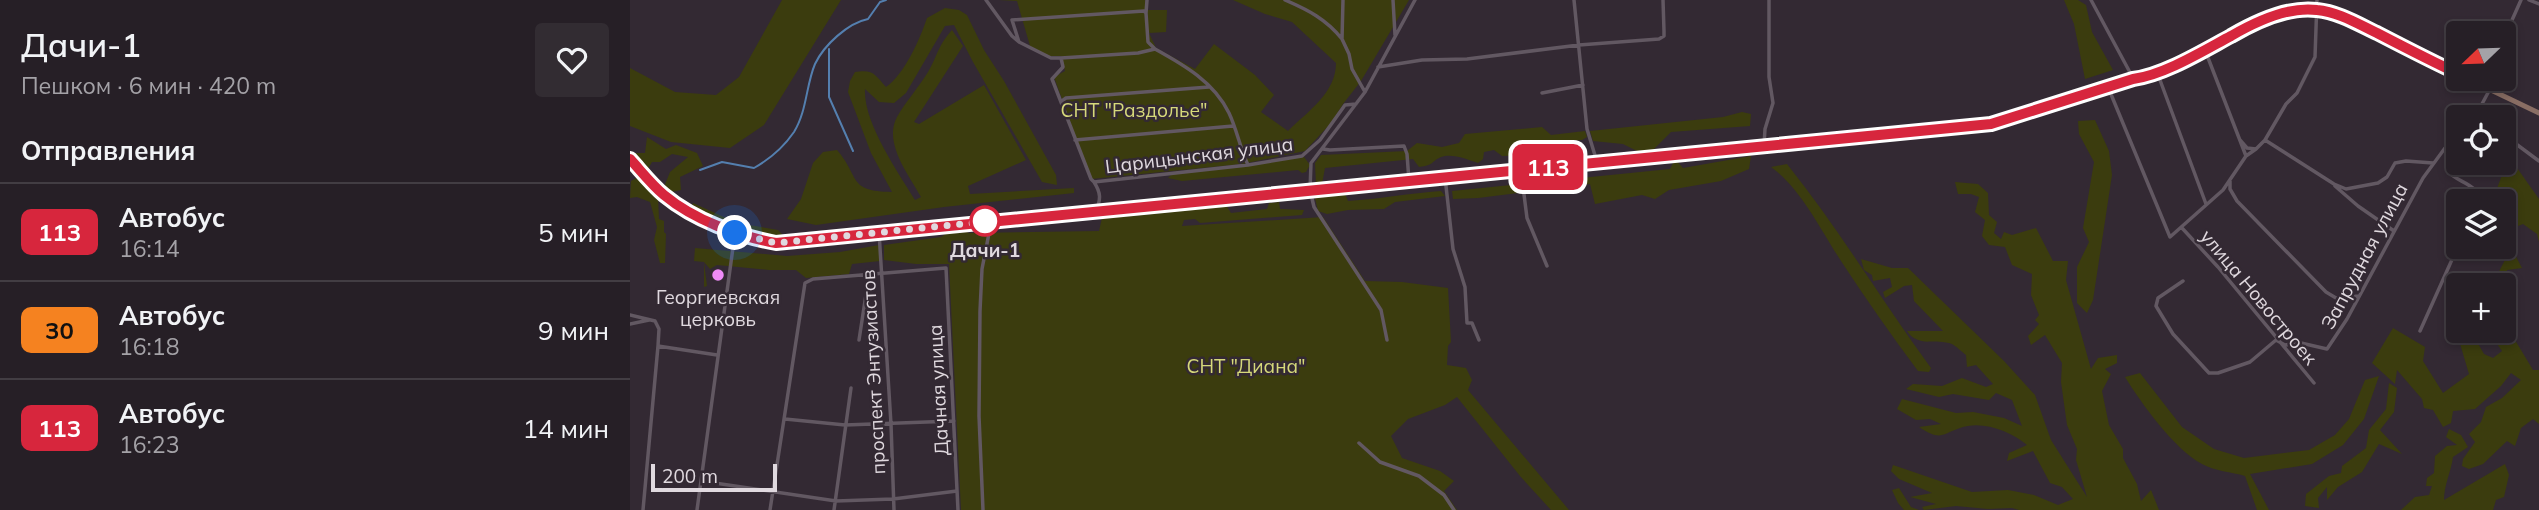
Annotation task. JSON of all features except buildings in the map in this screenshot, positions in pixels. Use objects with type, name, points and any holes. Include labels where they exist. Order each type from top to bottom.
[{"type":"street","points":[[986,0],[1012,36],[1051,58],[1138,53],[1155,49]]},
{"type":"street","points":[[1147,0],[1145,33],[1148,42],[1155,49],[1194,71],[1221,100],[1248,165]]},
{"type":"street","points":[[1285,0],[1331,26],[1342,39],[1352,69],[1365,92]]},
{"type":"street","points":[[1299,0],[1299,6]]},
{"type":"street","points":[[1342,39],[1343,0]]},
{"type":"street","points":[[1393,0],[1395,37]]},
{"type":"street","points":[[1387,340],[1381,310],[1314,208],[1310,191],[1311,163],[1365,92],[1415,0]]},
{"type":"street","points":[[1574,0],[1587,129],[1597,162]]},
{"type":"street","points":[[1378,68],[1422,60],[1467,59],[1664,36],[1663,0]]},
{"type":"street","points":[[1764,145],[1765,129],[1773,103],[1768,65],[1769,0]]},
{"type":"street","points":[[2091,0],[2133,79]]},
{"type":"street","points":[[2108,87],[2170,237],[2223,190],[2246,156],[2265,139],[2297,93],[2315,57],[2317,0]]},
{"type":"street","points":[[2512,21],[2521,0]]},
{"type":"street","points":[[2529,0],[2539,4]]},
{"type":"street","points":[[630,159],[665,196],[706,220],[735,233],[776,243],[1991,124],[2144,77],[2206,50],[2244,28],[2278,15],[2316,9],[2348,19],[2446,68]]},
{"type":"street","points":[[1019,42],[1012,20],[1138,10],[1146,13]]},
{"type":"street","points":[[2206,50],[2246,156]]},
{"type":"street","points":[[1061,58],[1063,67],[1052,79],[1074,140],[1094,182]]},
{"type":"street","points":[[2157,72],[2206,205]]},
{"type":"street","points":[[1542,93],[1583,85]]},
{"type":"street","points":[[1062,102],[1066,98],[1209,87]]},
{"type":"street","points":[[2494,91],[2539,113]]},
{"type":"street","name":"Царицынская улица","points":[[1096,211],[1100,191],[1094,182],[1248,165],[1302,156],[1320,140],[1345,105],[1356,104]]},
{"type":"street","points":[[1074,140],[1233,126]]},
{"type":"street","points":[[2265,139],[2346,189],[2378,183],[2387,177],[2395,163],[2434,163]]},
{"type":"street","points":[[2240,140],[2247,148],[2256,149]]},
{"type":"street","points":[[2516,144],[2539,161]]},
{"type":"street","points":[[1322,149],[1404,146],[1409,181]]},
{"type":"street","name":"Запрудная улица","points":[[2276,340],[2285,345],[2301,343],[2327,349],[2347,319],[2423,178],[2446,147]]},
{"type":"street","points":[[1521,169],[1527,218],[1547,266]]},
{"type":"street","points":[[2451,175],[2474,189]]},
{"type":"street","points":[[1445,177],[1453,249],[1465,288],[1467,323],[1472,323],[1479,340]]},
{"type":"street","points":[[2230,178],[2230,189],[2237,201],[2326,292],[2336,298],[2359,296]]},
{"type":"street","points":[[2334,184],[2351,201],[2394,231]]},
{"type":"street","points":[[983,510],[979,416],[980,311],[982,269],[991,221]]},
{"type":"street","name":"улица Новостроек","points":[[2182,228],[2218,267],[2314,383]]},
{"type":"street","name":"проспект Энтузиастов","points":[[879,232],[894,510]]},
{"type":"street","points":[[697,510],[716,355],[720,350],[735,233]]},
{"type":"street","points":[[2420,331],[2452,259]]},
{"type":"street","name":"Дачная улица","points":[[883,273],[946,268],[958,510]]},
{"type":"street","points":[[770,510],[803,288],[808,281],[883,273]]},
{"type":"street","points":[[859,340],[869,275]]},
{"type":"street","points":[[2183,281],[2158,298],[2157,306],[2173,334],[2202,368],[2214,374],[2249,362],[2276,340]]},
{"type":"street","points":[[630,315],[652,319],[656,321],[659,329],[643,510]]},
{"type":"street","points":[[630,324],[652,319]]},
{"type":"street","points":[[658,345],[716,355]]},
{"type":"street","points":[[834,510],[851,388]]},
{"type":"street","points":[[784,419],[845,425],[954,421]]},
{"type":"street","points":[[1359,443],[1380,462],[1419,476],[1444,495],[1454,510]]},
{"type":"street","points":[[701,481],[836,501],[893,499],[957,491]]},
{"type":"green space","points":[[782,0],[841,0],[764,125],[730,148],[671,142],[630,126],[630,68],[675,92],[716,95],[739,77]]},
{"type":"green space","name":"СНТ \"Раздолье\"","points":[[999,0],[1145,0],[1145,10],[1167,10],[1166,32],[1149,33],[1156,48],[1195,69],[1214,44],[1255,75],[1274,95],[1261,112],[1288,131],[1326,92],[1335,74],[1336,63],[1292,22],[1233,0],[1409,0],[1361,81],[1331,123],[1305,151],[1242,164],[1091,179],[1054,77],[1065,71],[1061,56],[1048,56],[1030,46],[1017,1]]},
{"type":"green space","points":[[2064,0],[2078,0],[2086,5],[2092,32],[2113,70],[2085,79],[2074,24]]},
{"type":"green space","points":[[945,8],[959,10],[967,15],[984,50],[1056,175],[1057,185],[1042,182],[954,25],[945,26],[906,93],[894,103],[879,102],[865,89],[875,131],[915,200],[921,197],[895,148],[894,127],[897,117],[928,72],[940,46],[952,30],[963,46],[914,122],[919,124],[984,85],[1026,160],[968,186],[970,194],[1074,188],[1074,193],[944,207],[816,225],[787,219],[801,199],[813,163],[823,152],[837,150],[861,186],[892,192],[871,153],[848,92],[850,81],[855,72],[866,71],[874,74],[886,87],[905,65],[927,18]]},
{"type":"green space","points":[[1742,112],[1751,114],[1750,126],[1671,132],[1652,151],[1637,151],[1623,144],[1593,141],[1590,131],[1723,117]]},
{"type":"green space","points":[[2095,120],[2109,151],[2112,175],[2093,300],[2087,313],[2077,303],[2077,267],[2089,242],[2083,228],[2094,162],[2079,134],[2078,121]]},
{"type":"green space","points":[[1542,127],[1551,135],[1585,131],[1587,137],[1565,141],[1557,147],[1541,148],[1531,155],[1502,156],[1494,150],[1484,152],[1483,159],[1478,163],[1450,156],[1419,167],[1413,159],[1325,168],[1322,184],[1316,185],[1315,163],[1321,155],[1407,151],[1417,143],[1442,147],[1459,143],[1465,134]]},
{"type":"green space","points":[[647,137],[666,149],[676,145],[697,153],[703,166],[680,177],[681,190],[671,192],[664,187],[670,172],[688,157],[672,154],[660,162],[652,162],[648,169],[633,153],[645,153]]},
{"type":"green space","points":[[1751,156],[1749,169],[1721,181],[1669,190],[1655,199],[1642,195],[1595,204],[1590,184],[1453,199],[1452,191],[1670,169],[1675,159],[1683,168]]},
{"type":"green space","points":[[1304,157],[1310,165],[1306,172],[1302,173],[1298,170],[1182,181],[1168,178],[1172,174]]},
{"type":"green space","points":[[1787,164],[1825,214],[1931,368],[1929,372],[1918,371],[1841,261],[1801,198],[1771,167]]},
{"type":"green space","points":[[2516,166],[2539,199],[2539,242],[2537,234],[2523,224],[2516,227],[2516,189],[2497,189],[2502,175],[2516,175]]},
{"type":"green space","points":[[640,176],[658,197],[659,219],[664,221],[666,234],[665,263],[660,263],[654,240],[657,227],[650,202],[637,197],[630,198],[631,181]]},
{"type":"green space","points":[[1955,182],[1978,184],[1988,193],[1989,215],[1997,222],[1994,233],[2001,239],[2004,232],[2012,235],[2036,228],[2053,261],[2068,261],[2066,280],[2091,369],[2098,358],[2117,355],[2117,363],[2105,369],[2111,374],[2102,391],[2109,425],[2123,449],[2123,458],[2137,484],[2141,501],[2151,490],[2159,510],[2019,510],[1956,506],[1924,510],[1922,507],[1936,504],[1910,497],[1932,493],[1899,479],[1891,471],[1893,465],[1972,492],[2008,490],[2034,495],[2058,505],[2073,499],[2062,487],[2050,483],[2033,451],[2007,461],[2009,453],[2027,445],[2012,435],[1977,425],[1936,435],[1919,427],[1941,424],[1930,419],[1916,420],[1897,409],[1902,399],[1956,413],[1973,412],[2004,418],[2022,426],[2012,400],[1996,393],[1989,400],[1953,394],[1939,397],[1906,389],[1913,384],[1942,386],[1962,378],[1986,387],[1993,384],[1976,365],[1967,367],[1966,355],[1954,345],[1922,341],[1911,336],[1907,331],[1943,331],[1914,301],[1912,285],[1904,286],[1885,298],[1883,292],[1892,287],[1890,278],[1873,281],[1872,275],[1864,270],[1861,259],[1892,268],[1908,268],[2004,361],[2035,395],[2051,440],[2087,497],[2076,460],[2077,449],[2067,425],[2061,382],[2062,363],[2045,335],[2031,345],[2028,336],[2039,324],[2035,320],[2039,315],[2031,295],[2032,274],[2012,265],[2005,247],[1989,245],[1982,236],[1985,220],[1975,212],[1979,197],[1958,194]]},
{"type":"green space","points":[[1344,191],[1348,201],[1441,191],[1445,196],[1395,202],[1384,209],[1348,210],[1327,214],[1318,211],[1315,198],[1320,194]]},
{"type":"green space","name":"СНТ \"Диана\"","points":[[1279,202],[1280,209],[1304,210],[1302,215],[1200,223],[1195,219],[1184,220],[1182,226],[1323,217],[1365,281],[1402,282],[1448,288],[1451,342],[1448,346],[1447,365],[1466,368],[1472,380],[1468,390],[1569,510],[1551,510],[1457,397],[1445,405],[1408,419],[1391,436],[1402,458],[1440,471],[1454,481],[1444,491],[1457,510],[961,510],[949,264],[884,260],[884,245],[941,237],[953,229],[968,229],[968,233],[1099,231],[1102,218],[1226,205],[1231,213],[1267,209],[1269,203]]},
{"type":"green space","points":[[693,203],[737,223],[778,230],[783,235],[818,235],[772,238],[748,235],[691,208]]},
{"type":"green space","points":[[879,245],[880,261],[852,264],[849,274],[806,278],[796,270],[717,265],[710,269],[704,262],[694,261],[695,248],[787,256],[840,252]]},
{"type":"green space","points":[[2516,257],[2522,268],[2507,270],[2507,273],[2498,273],[2505,259],[2516,259]]},
{"type":"green space","points":[[704,262],[707,286],[704,287]]},
{"type":"green space","points":[[2393,328],[2425,347],[2423,361],[2443,393],[2469,374],[2460,343],[2478,343],[2484,354],[2493,358],[2502,351],[2496,343],[2516,342],[2533,370],[2539,370],[2539,424],[2533,419],[2521,428],[2515,446],[2507,441],[2483,464],[2469,469],[2462,466],[2463,459],[2475,442],[2469,434],[2481,422],[2486,407],[2502,398],[2521,380],[2511,373],[2501,386],[2475,409],[2453,411],[2451,423],[2443,427],[2433,410],[2424,408],[2422,399],[2397,370],[2395,384],[2372,363]]},
{"type":"green space","points":[[2140,373],[2182,427],[2214,449],[2244,458],[2309,450],[2335,435],[2349,419],[2365,380],[2379,376],[2364,419],[2343,445],[2312,464],[2250,474],[2269,510],[2257,510],[2245,476],[2202,464],[2181,448],[2159,425],[2125,377]]},
{"type":"green space","points":[[2389,383],[2397,388],[2394,412],[2380,430],[2402,454],[2379,444],[2362,472],[2338,487],[2327,500],[2327,487],[2318,498],[2319,508],[2305,506],[2306,494],[2329,476],[2341,473],[2342,466],[2366,448],[2369,430],[2386,409]]},
{"type":"green space","points":[[2449,429],[2461,435],[2468,447],[2453,457],[2444,500],[2505,464],[2509,475],[2504,497],[2496,500],[2493,510],[2401,510],[2415,497],[2429,495],[2432,486],[2426,486],[2427,478],[2434,473],[2435,456],[2447,446],[2457,445],[2446,437]]},
{"type":"green space","points":[[1899,488],[1911,507],[1919,510],[1904,510],[1892,490]]},
{"type":"waterway","points":[[700,170],[722,162],[754,168],[776,153],[798,124],[812,72],[824,50],[845,30],[868,19],[880,2],[886,0]]},
{"type":"waterway","points":[[829,49],[829,97],[853,151]]},
{"type":"bus line","name":"113","points":[[630,159],[665,196],[706,220],[742,237],[776,243],[1991,124],[2144,77],[2206,50],[2244,28],[2297,10],[2316,9],[2348,19],[2446,68]]},
{"type":"place","name":"Дачи-1","points":[[985,221]]},
{"type":"place","name":"Георгиевская церковь","points":[[718,275]]},
{"type":"route","points":[[735,233],[742,237],[776,243],[991,221],[985,221]]}]
